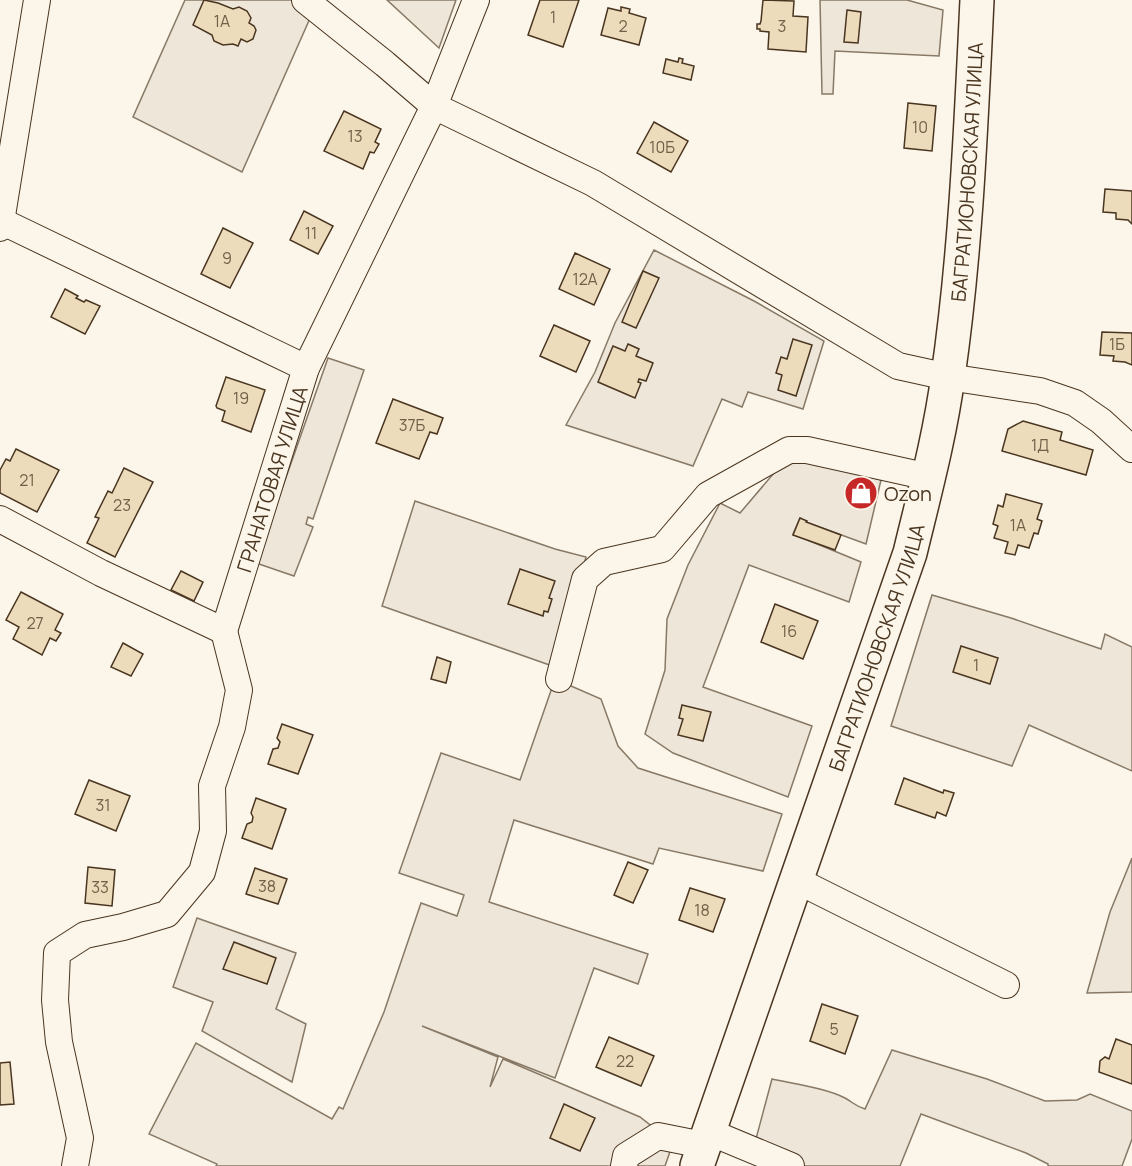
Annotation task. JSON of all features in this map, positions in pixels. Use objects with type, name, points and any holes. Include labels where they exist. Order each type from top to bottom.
[{"type":"main road","name":"БАГРАТИОНОВСКАЯ УЛИЦА","points":[[702,1147],[910,553],[929,477],[948,377],[968,193],[977,0]]},
{"type":"street","points":[[36,0],[1,225],[306,368]]},
{"type":"street","points":[[305,0],[434,106],[593,183],[898,366],[948,377],[1040,391],[1074,403],[1101,421],[1132,449]]},
{"type":"street","name":"ГРАНАТОВАЯ УЛИЦА","points":[[224,631],[306,368],[434,106],[476,0]]},
{"type":"street","points":[[559,679],[585,579],[604,562],[662,549],[708,495],[789,450],[807,450],[929,477]]},
{"type":"street","points":[[0,519],[101,573],[224,631],[239,690],[232,727],[212,786],[213,831],[202,872],[167,914],[85,935],[57,953],[55,1000],[58,1042],[80,1138],[75,1166]]},
{"type":"street","points":[[796,880],[1006,985]]},
{"type":"street","points":[[624,1166],[626,1156],[658,1136],[791,1166]]},
{"type":"shaded area","points":[[185,0],[292,0],[311,16],[242,172],[133,117]]},
{"type":"shaded area","points":[[387,0],[456,0],[439,48]]},
{"type":"shaded area","points":[[820,0],[907,0],[943,10],[939,56],[835,51],[833,94],[822,94]]},
{"type":"shaded area","points":[[654,250],[754,301],[824,341],[803,409],[748,392],[742,407],[722,399],[693,466],[566,425],[595,372],[615,323]]},
{"type":"shaded area","points":[[328,358],[364,370],[313,519],[308,517],[306,524],[313,527],[294,576],[256,563]]},
{"type":"shaded area","points":[[791,453],[881,480],[866,544],[800,518],[793,534],[861,562],[849,602],[749,565],[703,687],[812,726],[788,797],[673,753],[645,734],[665,670],[667,619],[688,565],[720,503],[740,513]]},
{"type":"shaded area","points":[[415,501],[555,549],[586,557],[558,668],[382,606]]},
{"type":"shaded area","points":[[932,595],[1011,618],[1101,649],[1105,634],[1132,647],[1132,771],[1029,725],[1012,766],[891,726]]},
{"type":"shaded area","points":[[555,679],[601,699],[618,746],[638,768],[782,814],[763,871],[659,848],[653,864],[514,820],[489,902],[648,954],[638,984],[594,968],[555,1078],[422,1026],[498,1057],[490,1087],[503,1059],[640,1117],[673,1143],[665,1166],[216,1166],[217,1164],[149,1134],[196,1043],[332,1119],[339,1107],[343,1109],[384,1012],[421,903],[457,916],[464,895],[399,873],[441,753],[520,780]]},
{"type":"shaded area","points":[[1132,858],[1132,992],[1087,993],[1110,912]]},
{"type":"shaded area","points":[[197,918],[296,953],[276,1009],[306,1024],[292,1082],[202,1031],[213,1002],[173,987]]},
{"type":"shaded area","points":[[892,1050],[987,1079],[1045,1101],[1077,1100],[1090,1094],[1132,1111],[1132,1139],[1122,1166],[1048,1166],[1026,1153],[921,1114],[900,1166],[789,1166],[753,1150],[772,1079],[829,1092],[865,1109]]},
{"type":"building","points":[[204,0],[233,9],[239,7],[247,11],[251,18],[249,23],[256,30],[253,39],[247,42],[241,39],[238,46],[223,45],[214,41],[212,35],[193,25]]},
{"type":"building","points":[[540,0],[579,0],[563,47],[528,35]]},
{"type":"building","points":[[763,0],[794,1],[793,16],[808,17],[806,52],[768,49],[769,32],[757,29],[757,24],[761,21]]},
{"type":"building","points":[[621,7],[630,9],[629,13],[646,18],[639,45],[601,35],[608,8],[621,11]]},
{"type":"building","points":[[847,10],[861,12],[858,43],[844,42]]},
{"type":"building","points":[[679,58],[683,59],[682,63],[694,66],[691,80],[663,73],[666,59],[678,62]]},
{"type":"building","points":[[908,103],[936,106],[932,151],[904,148]]},
{"type":"building","points":[[344,111],[381,129],[375,142],[379,144],[374,153],[370,152],[363,169],[324,151]]},
{"type":"building","points":[[654,122],[688,141],[671,172],[637,153]]},
{"type":"building","points":[[1105,189],[1132,191],[1132,224],[1128,220],[1116,219],[1116,213],[1103,212]]},
{"type":"building","points":[[304,211],[333,226],[318,254],[290,240]]},
{"type":"building","points":[[223,228],[253,243],[230,288],[201,274]]},
{"type":"building","points":[[575,253],[610,269],[594,305],[559,289]]},
{"type":"building","points":[[643,271],[659,278],[636,328],[622,322]]},
{"type":"building","points":[[65,289],[84,302],[86,300],[100,306],[85,334],[51,317]]},
{"type":"building","points":[[554,325],[590,341],[576,372],[540,356]]},
{"type":"building","points":[[1102,332],[1132,333],[1132,365],[1113,361],[1114,356],[1100,355]]},
{"type":"building","points":[[793,339],[812,345],[796,396],[778,390],[782,375],[776,373],[781,357],[787,359]]},
{"type":"building","points":[[628,344],[639,349],[636,356],[653,363],[646,381],[639,379],[638,382],[641,383],[635,398],[598,382],[613,346],[625,351]]},
{"type":"building","points":[[226,377],[265,390],[251,432],[222,421],[225,411],[216,406]]},
{"type":"building","points":[[393,399],[443,418],[437,434],[430,432],[419,459],[376,443]]},
{"type":"building","points":[[1023,421],[1062,432],[1060,440],[1093,450],[1086,475],[1002,451],[1008,429]]},
{"type":"building","points":[[16,449],[59,470],[37,512],[0,493],[0,470],[6,459],[10,461]]},
{"type":"building","points":[[124,468],[153,482],[115,557],[87,543],[99,518],[95,517],[108,491],[112,493]]},
{"type":"building","points":[[1006,494],[1042,504],[1037,519],[1042,521],[1038,534],[1034,533],[1029,548],[1018,545],[1015,555],[1005,553],[1008,542],[994,538],[998,526],[993,524],[998,505],[1003,507]]},
{"type":"building","points":[[800,518],[841,535],[835,550],[793,535]]},
{"type":"building","points":[[520,569],[555,581],[549,598],[552,599],[548,612],[544,611],[543,616],[508,604]]},
{"type":"building","points":[[181,571],[203,582],[194,601],[171,590]]},
{"type":"building","points":[[21,592],[63,614],[55,630],[61,633],[56,641],[50,638],[42,655],[13,639],[19,627],[6,620]]},
{"type":"building","points":[[775,604],[818,621],[803,659],[761,642]]},
{"type":"building","points":[[123,643],[143,654],[131,676],[111,667]]},
{"type":"building","points":[[961,646],[998,658],[990,684],[953,672]]},
{"type":"building","points":[[437,657],[451,662],[446,683],[431,679]]},
{"type":"building","points":[[682,705],[711,712],[703,741],[678,735],[683,719],[679,718]]},
{"type":"building","points":[[282,724],[313,735],[298,774],[268,764],[273,749],[278,748],[280,742],[277,738]]},
{"type":"building","points":[[904,778],[943,793],[944,790],[954,793],[946,816],[937,812],[935,818],[895,804]]},
{"type":"building","points":[[89,780],[130,796],[116,831],[75,814]]},
{"type":"building","points":[[256,798],[286,809],[272,849],[242,838],[247,824],[252,822],[251,813]]},
{"type":"building","points":[[628,862],[648,870],[633,903],[614,895]]},
{"type":"building","points":[[88,867],[115,870],[112,906],[85,903]]},
{"type":"building","points":[[255,868],[287,879],[278,904],[246,894]]},
{"type":"building","points":[[690,888],[725,899],[713,932],[679,920]]},
{"type":"building","points":[[234,942],[276,958],[267,984],[223,969]]},
{"type":"building","points":[[822,1004],[858,1016],[845,1054],[810,1041]]},
{"type":"building","points":[[609,1037],[654,1056],[641,1086],[596,1067]]},
{"type":"building","points":[[1116,1039],[1132,1045],[1132,1084],[1099,1072],[1100,1061],[1105,1057],[1109,1059]]},
{"type":"building","points":[[10,1062],[14,1104],[0,1105],[0,1063]]},
{"type":"building","points":[[564,1104],[595,1118],[580,1151],[550,1138]]},
{"type":"place","name":"Ozon","points":[[861,493]]}]
